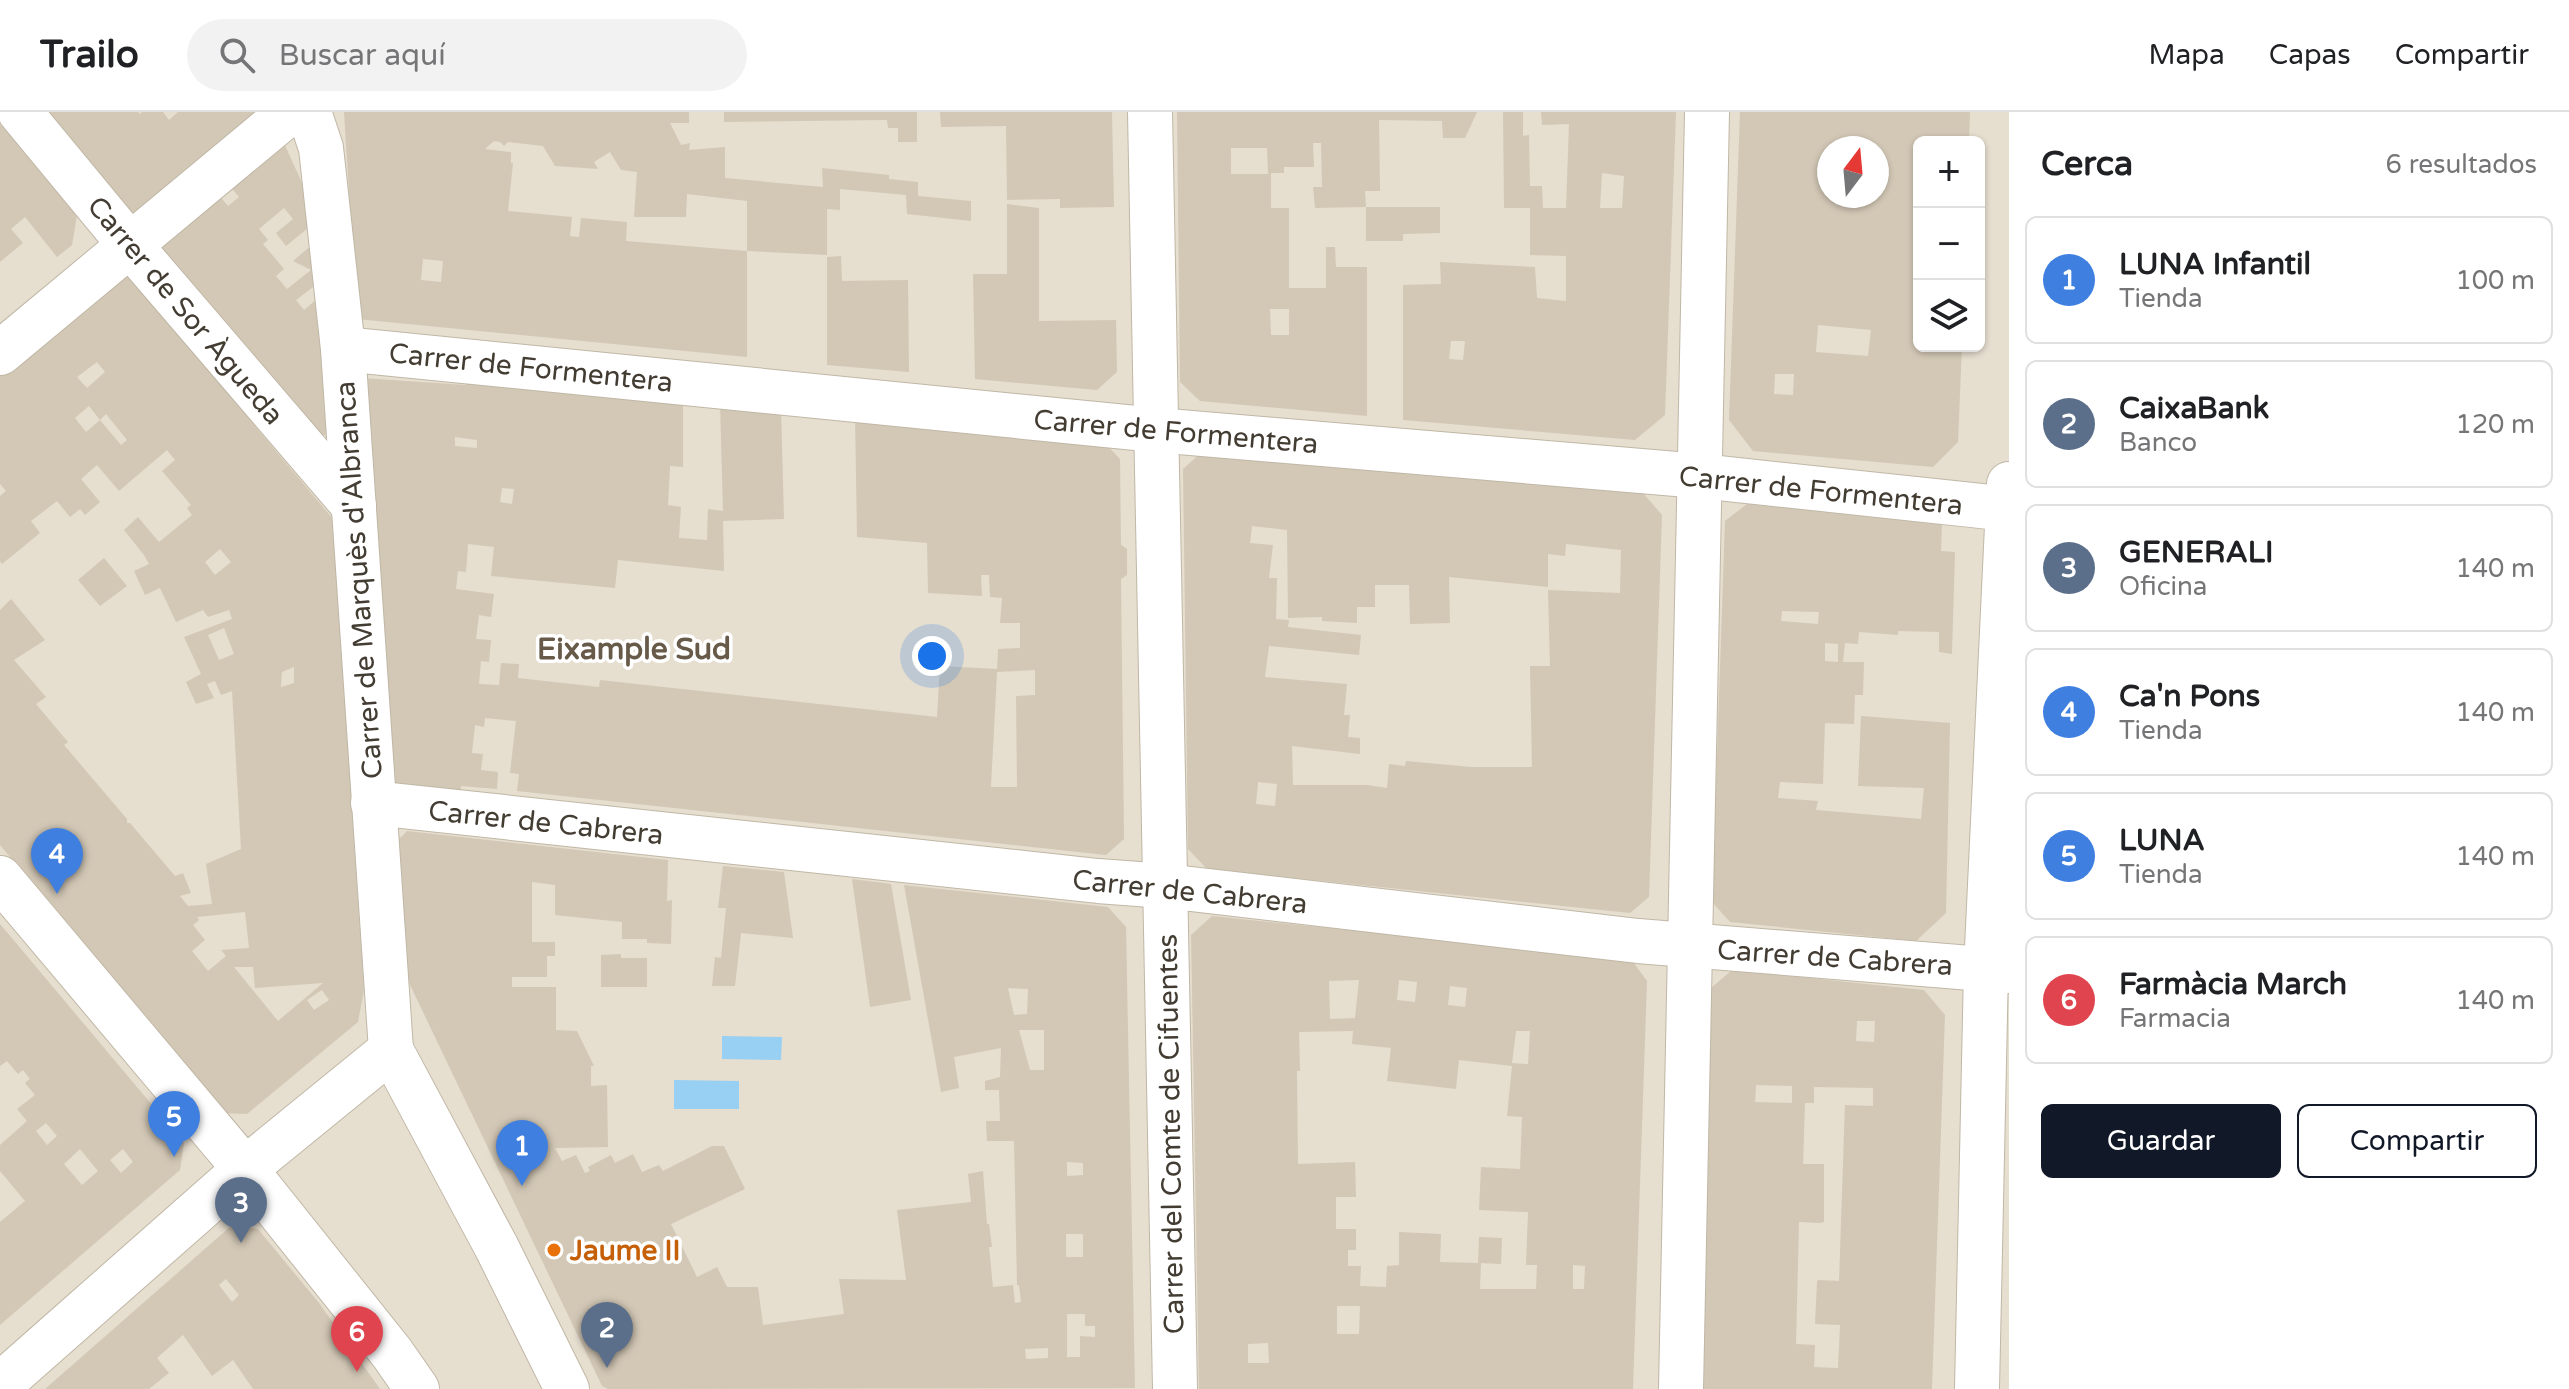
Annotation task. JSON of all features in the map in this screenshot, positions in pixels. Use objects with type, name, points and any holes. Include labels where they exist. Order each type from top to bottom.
[{"type":"street","name":"Carrer de Sor Àgueda","points":[[20,112],[354,506]]},
{"type":"street","points":[[0,353],[290,112]]},
{"type":"street","name":"Carrer de Marquès d'Albranca","points":[[309,112],[321,148],[343,349],[391,1050]]},
{"type":"street","name":"Carrer del Comte de Cifuentes","points":[[1150,112],[1175,1389]]},
{"type":"street","points":[[1681,1389],[1707,112]]},
{"type":"street","name":"Carrer de Formentera","points":[[343,349],[1156,430],[1700,476],[2009,509]]},
{"type":"street","points":[[1977,1389],[1998,970],[2009,484]]},
{"type":"street","name":"Carrer de Cabrera","points":[[373,803],[1165,886],[1690,946],[1998,970]]},
{"type":"street","points":[[0,878],[245,1169],[392,1353],[417,1389]]},
{"type":"street","points":[[0,1385],[245,1169],[391,1050],[497,1248],[567,1389]]},
{"type":"shaded area","points":[[0,112],[2009,112],[2009,1389],[0,1389]]},
{"type":"water","points":[[722,1036],[782,1037],[781,1060],[722,1059]]},
{"type":"water","points":[[674,1080],[739,1081],[739,1109],[674,1109]]},
{"type":"building","points":[[38,112],[163,112],[169,120],[178,112],[256,112],[127,220]]},
{"type":"building","points":[[344,112],[689,112],[689,123],[670,123],[681,145],[690,143],[689,150],[725,147],[725,178],[823,187],[822,168],[889,175],[889,179],[918,182],[918,196],[971,201],[971,221],[907,214],[906,195],[840,189],[840,210],[827,209],[827,255],[747,251],[747,357],[357,319]],"holes":[[[494,141],[504,146],[508,142],[543,146],[555,166],[598,169],[594,162],[610,152],[621,170],[637,172],[634,217],[686,217],[687,194],[747,201],[747,251],[626,241],[627,222],[581,218],[579,237],[570,236],[572,217],[508,211],[513,163],[511,152],[485,149]],[[423,259],[443,261],[441,282],[421,280]]]},
{"type":"building","points":[[724,112],[917,112],[917,142],[898,142],[898,128],[888,128],[887,120],[724,122]]},
{"type":"building","points":[[940,112],[1112,112],[1114,207],[1060,208],[1060,199],[1007,200],[1006,126],[941,127]]},
{"type":"building","points":[[1177,112],[1477,112],[1465,138],[1443,138],[1442,121],[1379,120],[1380,191],[1365,191],[1366,207],[1315,208],[1313,187],[1322,187],[1321,143],[1313,143],[1314,167],[1284,167],[1284,173],[1271,173],[1271,208],[1289,208],[1289,288],[1326,288],[1326,247],[1335,247],[1336,267],[1367,267],[1367,416],[1200,401],[1180,382]],"holes":[[[1231,148],[1267,148],[1268,174],[1231,174]],[[1270,309],[1289,309],[1289,335],[1271,335]]]},
{"type":"building","points":[[1503,112],[1523,112],[1523,136],[1529,135],[1530,186],[1542,186],[1543,208],[1566,208],[1569,124],[1542,125],[1541,112],[1676,112],[1665,415],[1635,440],[1403,420],[1403,285],[1441,284],[1440,262],[1535,267],[1537,298],[1566,301],[1566,256],[1530,255],[1530,208],[1504,208]],"holes":[[[1602,173],[1624,176],[1622,208],[1600,208]],[[1451,341],[1465,341],[1463,360],[1449,359]]]},
{"type":"building","points":[[1740,112],[1970,112],[1969,136],[1913,136],[1913,352],[1962,352],[1958,442],[1933,467],[1753,451],[1729,420]],"holes":[[[1818,325],[1871,330],[1868,356],[1816,352]],[[1775,374],[1794,374],[1793,395],[1774,394]]]},
{"type":"building","points":[[0,124],[77,215],[72,245],[57,257],[25,217],[11,229],[23,243],[0,262]]},
{"type":"building","points":[[283,141],[303,185],[313,224],[286,246],[276,233],[293,219],[284,208],[259,229],[268,240],[263,244],[284,269],[276,276],[287,289],[311,270],[293,261],[314,243],[317,284],[296,300],[304,310],[318,298],[327,434],[312,440],[153,248],[218,194],[228,206],[239,197],[229,185]]},
{"type":"building","points":[[1007,204],[1039,208],[1039,321],[1116,320],[1117,372],[1097,390],[975,379],[973,274],[1007,274]]},
{"type":"building","points":[[1366,207],[1440,207],[1440,233],[1403,234],[1403,241],[1366,241]]},
{"type":"building","points":[[841,256],[842,281],[908,280],[909,372],[827,365],[827,257]]},
{"type":"building","points":[[124,270],[333,519],[364,990],[358,1022],[247,1114],[221,1113],[0,845],[0,610],[11,599],[45,640],[14,660],[46,697],[36,704],[68,742],[64,745],[127,819],[127,823],[175,876],[183,873],[191,893],[180,896],[188,906],[212,904],[206,864],[241,849],[232,691],[221,695],[215,681],[207,684],[214,698],[196,704],[186,682],[201,674],[184,637],[232,619],[229,610],[208,617],[203,610],[176,622],[160,588],[145,595],[134,571],[149,564],[124,530],[138,517],[159,542],[192,515],[187,508],[191,505],[162,471],[175,460],[167,450],[119,491],[97,465],[81,479],[100,502],[85,515],[80,509],[70,517],[57,501],[31,521],[40,533],[2,564],[0,496],[6,491],[0,484],[0,373]],"holes":[[[97,362],[105,372],[87,388],[77,377]],[[89,406],[100,420],[86,432],[75,418]],[[106,414],[127,440],[121,445],[100,420]],[[220,549],[231,562],[215,575],[205,562]],[[224,628],[234,654],[219,660],[208,635]],[[294,667],[294,683],[281,687],[282,672]],[[245,912],[249,948],[221,950],[226,956],[208,971],[192,951],[205,940],[193,925],[199,920],[197,917]],[[234,967],[253,967],[255,988],[323,983],[278,1021]],[[322,990],[329,1000],[314,1010],[307,1000]]]},
{"type":"building","points":[[466,377],[683,399],[683,467],[670,466],[668,505],[681,507],[679,538],[707,540],[708,509],[723,511],[720,403],[781,408],[784,519],[723,521],[724,571],[618,560],[615,588],[491,576],[494,547],[468,544],[466,572],[458,571],[456,589],[494,594],[491,617],[479,615],[476,639],[491,640],[489,662],[481,661],[479,684],[499,685],[501,663],[519,664],[518,678],[599,687],[600,680],[937,717],[940,666],[997,669],[998,649],[1020,648],[1020,623],[1000,623],[1002,598],[990,597],[989,575],[981,575],[982,596],[928,593],[927,543],[857,537],[855,417],[1101,439],[1120,459],[1121,545],[1127,549],[1127,575],[1121,579],[1124,839],[1106,855],[517,791],[519,774],[510,773],[516,721],[485,718],[484,727],[475,725],[472,753],[483,754],[481,770],[498,772],[497,789],[461,786],[460,796],[389,787],[362,378],[466,385]],"holes":[[[455,437],[477,440],[477,448],[455,446]],[[502,488],[514,489],[512,504],[500,502]],[[1035,670],[1035,695],[1016,696],[1017,787],[991,787],[997,672]]]},
{"type":"building","points":[[1203,451],[1644,494],[1662,515],[1649,897],[1630,913],[1207,869],[1188,849],[1183,469]],"holes":[[[1252,526],[1287,530],[1288,618],[1322,617],[1322,621],[1357,623],[1357,607],[1375,607],[1375,585],[1409,585],[1410,624],[1450,623],[1449,577],[1548,587],[1548,554],[1565,556],[1566,544],[1621,550],[1620,593],[1548,590],[1550,666],[1530,666],[1532,767],[1471,767],[1406,761],[1405,766],[1389,764],[1387,788],[1293,785],[1292,746],[1360,754],[1360,738],[1348,737],[1350,715],[1344,715],[1347,684],[1265,677],[1269,646],[1359,655],[1361,635],[1288,627],[1289,620],[1276,619],[1277,578],[1269,578],[1273,545],[1250,543]],[[1258,782],[1277,784],[1275,806],[1256,804]]]},
{"type":"building","points":[[1747,504],[1942,522],[1941,551],[1955,552],[1952,654],[1939,652],[1939,632],[1898,631],[1898,635],[1859,632],[1858,644],[1845,643],[1843,662],[1864,662],[1863,695],[1855,695],[1854,724],[1825,723],[1823,784],[1780,782],[1778,798],[1818,801],[1816,810],[1921,819],[1924,788],[1858,786],[1861,716],[1950,723],[1946,913],[1916,941],[1730,922],[1712,902],[1725,521]],"holes":[[[1782,611],[1819,612],[1818,624],[1781,621]],[[1825,643],[1838,644],[1838,662],[1825,661]]]},
{"type":"building","points":[[104,558],[127,586],[100,606],[78,580]]},
{"type":"building","points":[[407,831],[668,860],[667,901],[672,900],[671,944],[647,943],[647,939],[622,939],[622,922],[555,915],[555,885],[532,882],[532,942],[555,942],[555,956],[547,956],[547,977],[512,977],[512,987],[556,987],[556,1030],[577,1031],[594,1066],[591,1066],[591,1086],[607,1085],[608,1147],[555,1148],[562,1161],[576,1155],[585,1173],[590,1171],[588,1167],[611,1155],[615,1163],[633,1154],[642,1172],[659,1165],[663,1171],[712,1146],[724,1146],[745,1189],[671,1224],[697,1277],[717,1267],[727,1287],[758,1287],[763,1325],[844,1314],[839,1279],[906,1280],[897,1210],[971,1202],[968,1174],[983,1171],[992,1247],[989,1247],[993,1287],[1013,1285],[1015,1303],[1021,1302],[1017,1285],[1014,1141],[987,1141],[986,1121],[1000,1121],[999,1090],[985,1090],[985,1081],[1000,1077],[1001,1048],[954,1057],[959,1088],[941,1092],[904,885],[1108,907],[1126,927],[1135,1388],[608,1389],[602,1386],[399,957],[393,845]],"holes":[[[1008,988],[1028,989],[1027,1014],[1014,1015]],[[1019,1030],[1044,1030],[1044,1070],[1030,1070]],[[1067,1162],[1083,1163],[1083,1175],[1067,1176]],[[1066,1234],[1083,1234],[1083,1257],[1066,1257]],[[1067,1314],[1085,1314],[1085,1326],[1095,1326],[1095,1337],[1080,1336],[1080,1357],[1067,1357]],[[1048,1348],[1048,1358],[1026,1359],[1025,1349]]]},
{"type":"building","points":[[723,866],[784,872],[793,938],[741,933],[735,986],[712,986],[715,957],[721,958],[726,908],[718,908]]},
{"type":"building","points":[[852,879],[891,884],[911,1000],[870,1007]]},
{"type":"building","points":[[1212,916],[1631,959],[1647,981],[1633,1389],[1199,1389],[1191,935]],"holes":[[[1359,980],[1355,1018],[1330,1019],[1329,981]],[[1399,980],[1417,982],[1415,1002],[1397,1000]],[[1450,986],[1467,988],[1465,1007],[1448,1005]],[[1353,1031],[1352,1044],[1391,1048],[1387,1081],[1456,1089],[1459,1060],[1512,1066],[1507,1116],[1522,1117],[1520,1169],[1481,1167],[1479,1210],[1528,1212],[1526,1265],[1537,1265],[1536,1289],[1480,1289],[1481,1263],[1501,1264],[1502,1238],[1479,1237],[1478,1263],[1440,1262],[1441,1234],[1399,1232],[1399,1265],[1387,1266],[1386,1287],[1360,1286],[1361,1266],[1348,1266],[1348,1250],[1356,1250],[1356,1229],[1336,1229],[1336,1197],[1356,1197],[1355,1162],[1298,1164],[1297,1071],[1300,1071],[1299,1032]],[[1516,1031],[1530,1031],[1528,1064],[1512,1063]],[[1573,1265],[1585,1266],[1584,1289],[1573,1289]],[[1337,1306],[1360,1306],[1359,1334],[1337,1334]],[[1268,1343],[1269,1363],[1248,1363],[1248,1344]]]},
{"type":"building","points":[[0,924],[184,1143],[180,1170],[0,1325],[0,1222],[25,1201],[0,1171],[0,1145],[27,1121],[17,1109],[35,1095],[25,1083],[30,1079],[23,1070],[18,1074],[7,1061],[0,1066]],"holes":[[[46,1123],[57,1136],[47,1145],[36,1131]],[[80,1149],[98,1171],[82,1185],[64,1164]],[[123,1149],[133,1162],[121,1173],[110,1160]]]},
{"type":"building","points":[[621,954],[621,958],[647,958],[647,987],[601,987],[601,955]]},
{"type":"building","points":[[1732,970],[1924,990],[1945,1015],[1932,1389],[1698,1389],[1710,989]],"holes":[[[1857,1021],[1875,1021],[1874,1042],[1856,1041]],[[1756,1085],[1792,1086],[1792,1103],[1755,1102]],[[1814,1087],[1873,1088],[1873,1106],[1845,1105],[1839,1281],[1817,1282],[1815,1324],[1840,1325],[1838,1368],[1814,1367],[1815,1345],[1796,1344],[1799,1222],[1824,1222],[1824,1164],[1803,1164],[1805,1103],[1814,1103]]]},
{"type":"building","points":[[231,1226],[258,1229],[319,1303],[380,1389],[253,1389],[233,1360],[212,1376],[183,1335],[157,1358],[169,1373],[149,1389],[45,1389]],"holes":[[[226,1279],[239,1295],[232,1302],[219,1285]]]},
{"type":"place","name":"Ca'n Pons","points":[[57,894]]},
{"type":"place","name":"LUNA","points":[[174,1157]]},
{"type":"place","name":"LUNA Infantil","points":[[522,1186]]},
{"type":"place","name":"GENERALI","points":[[241,1243]]},
{"type":"place","name":"Jaume II","points":[[554,1250]]},
{"type":"place","name":"CaixaBank","points":[[607,1368]]},
{"type":"place","name":"Farmàcia March","points":[[357,1372]]},
{"type":"district","name":"Eixample Sud","points":[[634,649]]}]
